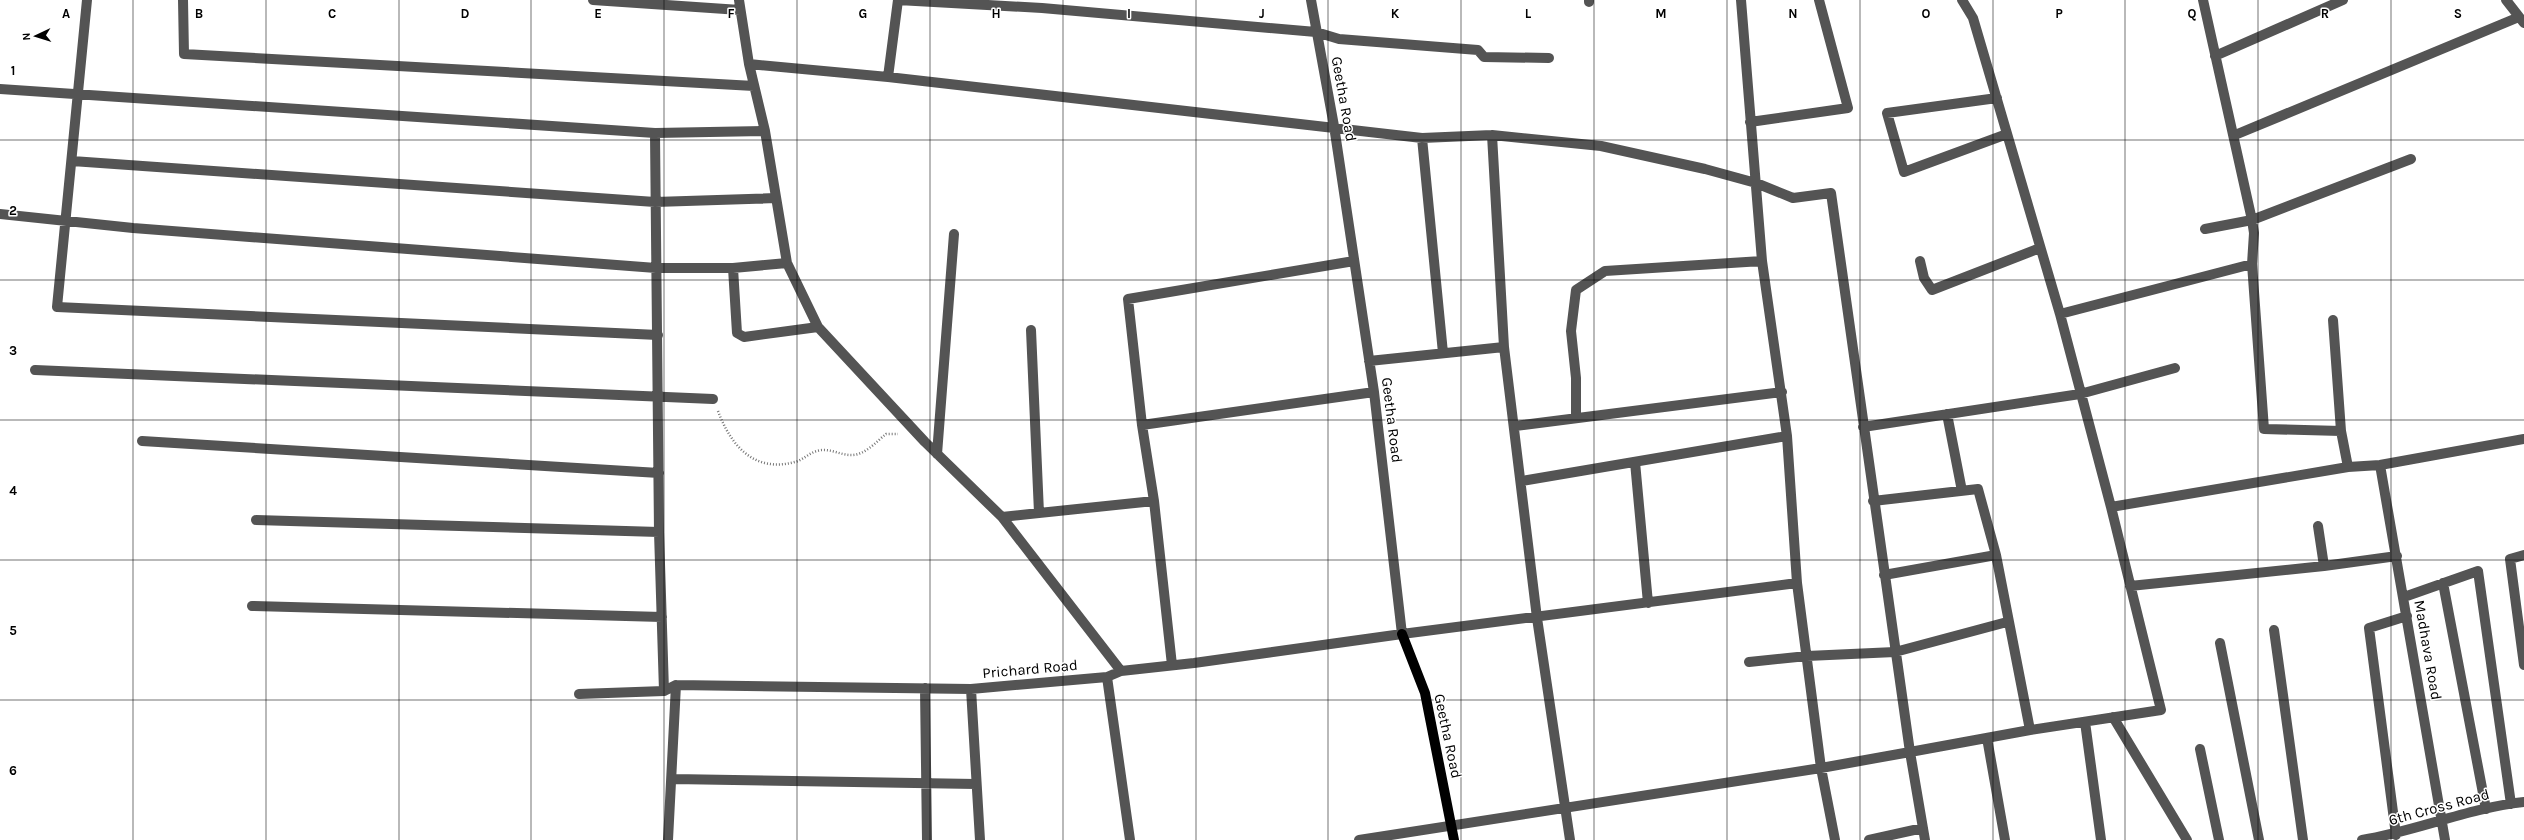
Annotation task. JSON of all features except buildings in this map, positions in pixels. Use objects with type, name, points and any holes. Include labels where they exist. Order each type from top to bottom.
[{"type":"main road","name":"Geetha Road","points":[[1402,634],[1424,693],[1454,840]]},
{"type":"street","points":[[88,0],[57,307],[658,335]]},
{"type":"street","points":[[184,0],[184,54],[754,86]]},
{"type":"street","points":[[592,0],[740,5],[749,64],[765,131],[787,263],[818,327],[937,454],[1002,517],[1121,671]]},
{"type":"street","points":[[888,77],[898,0],[1042,8],[1316,32],[1339,39],[1478,50],[1484,57],[1549,58]]},
{"type":"street","name":"Geetha Road","points":[[1311,0],[1334,126],[1374,392],[1402,634]]},
{"type":"street","points":[[1741,0],[1762,261],[1782,392],[1797,583],[1821,768],[1835,840]]},
{"type":"street","points":[[1750,122],[1848,108],[1819,0]]},
{"type":"street","points":[[1359,840],[1821,768],[2030,730],[2161,710],[2111,507],[2060,314],[1974,18],[1962,0]]},
{"type":"street","points":[[2203,0],[2215,56],[2235,135],[2254,233],[2252,264],[2264,429],[2341,431]]},
{"type":"street","points":[[2215,56],[2343,0]]},
{"type":"street","points":[[2235,135],[2522,20],[2506,0]]},
{"type":"street","points":[[749,64],[888,77],[1334,126],[1422,138],[1492,135],[1601,146],[1705,169],[1756,183],[1793,198],[1830,193],[1895,652],[1925,840]]},
{"type":"street","points":[[0,89],[655,133],[765,131]]},
{"type":"street","points":[[1996,98],[1887,113],[1904,172],[2007,134]]},
{"type":"street","points":[[655,133],[658,335],[658,532],[664,691]]},
{"type":"street","points":[[1492,135],[1504,347],[1522,481],[1537,618],[1564,808],[1570,840]]},
{"type":"street","points":[[1422,138],[1443,353]]},
{"type":"street","points":[[2205,229],[2252,220],[2411,159]]},
{"type":"street","points":[[72,162],[655,202],[776,198]]},
{"type":"street","points":[[0,214],[65,221],[656,268],[733,268],[787,263]]},
{"type":"street","points":[[937,454],[954,234]]},
{"type":"street","points":[[1920,261],[1924,278],[1932,290],[2040,248]]},
{"type":"street","points":[[1172,665],[1154,500],[1142,425],[1128,299],[1354,261]]},
{"type":"street","points":[[1576,418],[1576,378],[1571,331],[1576,290],[1605,271],[1762,261]]},
{"type":"street","points":[[2060,314],[2252,264]]},
{"type":"street","points":[[733,268],[737,333],[744,337],[818,327]]},
{"type":"street","points":[[2333,320],[2341,431],[2348,466]]},
{"type":"street","points":[[1031,330],[1039,513]]},
{"type":"street","points":[[1369,360],[1504,347]]},
{"type":"street","points":[[1863,428],[2080,394],[2175,368]]},
{"type":"street","points":[[35,370],[658,399],[713,400]]},
{"type":"street","points":[[1142,425],[1374,392]]},
{"type":"street","points":[[1515,426],[1782,392]]},
{"type":"street","points":[[1947,414],[1962,491]]},
{"type":"street","points":[[1522,481],[1786,436]]},
{"type":"street","points":[[2111,507],[2348,466],[2380,465],[2524,439]]},
{"type":"street","points":[[142,442],[659,473]]},
{"type":"street","points":[[1635,462],[1648,604]]},
{"type":"street","name":"Madhava Road","points":[[2380,465],[2397,556],[2445,840]]},
{"type":"street","points":[[1873,501],[1978,489],[1996,554],[2002,582],[2007,622],[2030,730]]},
{"type":"street","points":[[1002,517],[1154,500]]},
{"type":"street","points":[[256,520],[658,532]]},
{"type":"street","points":[[2318,526],[2324,566]]},
{"type":"street","points":[[1884,575],[1996,554]]},
{"type":"street","points":[[2524,555],[2510,559],[2524,664]]},
{"type":"street","points":[[2130,586],[2324,566],[2397,556]]},
{"type":"street","points":[[2404,598],[2478,571],[2511,804]]},
{"type":"street","name":"Prichard Road","points":[[980,840],[971,689],[1107,677],[1121,671],[1402,634],[1648,604],[1797,583]]},
{"type":"street","points":[[2443,583],[2486,809]]},
{"type":"street","points":[[252,606],[662,618]]},
{"type":"street","points":[[2396,835],[2369,628],[2407,616]]},
{"type":"street","points":[[1749,662],[1806,656],[1895,652],[2007,622]]},
{"type":"street","points":[[2274,630],[2303,840]]},
{"type":"street","points":[[2220,643],[2259,840]]},
{"type":"street","points":[[1107,677],[1130,840]]},
{"type":"street","points":[[668,840],[673,779],[676,685]]},
{"type":"street","points":[[579,694],[664,691],[676,685],[971,689]]},
{"type":"street","points":[[925,688],[927,840]]},
{"type":"street","points":[[2113,718],[2187,840]]},
{"type":"street","points":[[2084,722],[2101,840]]},
{"type":"street","points":[[1987,738],[2005,840]]},
{"type":"street","points":[[2200,749],[2219,840]]},
{"type":"street","points":[[673,779],[976,784]]},
{"type":"street","name":"6th Cross Road","points":[[2362,840],[2396,835],[2441,820],[2486,809],[2524,802]]},
{"type":"street","points":[[1869,840],[1923,828]]},
{"type":"path","points":[[713,400],[727,433],[736,444],[753,459],[776,465],[796,462],[817,451],[833,451],[853,455],[867,449],[886,434],[903,434]]}]
